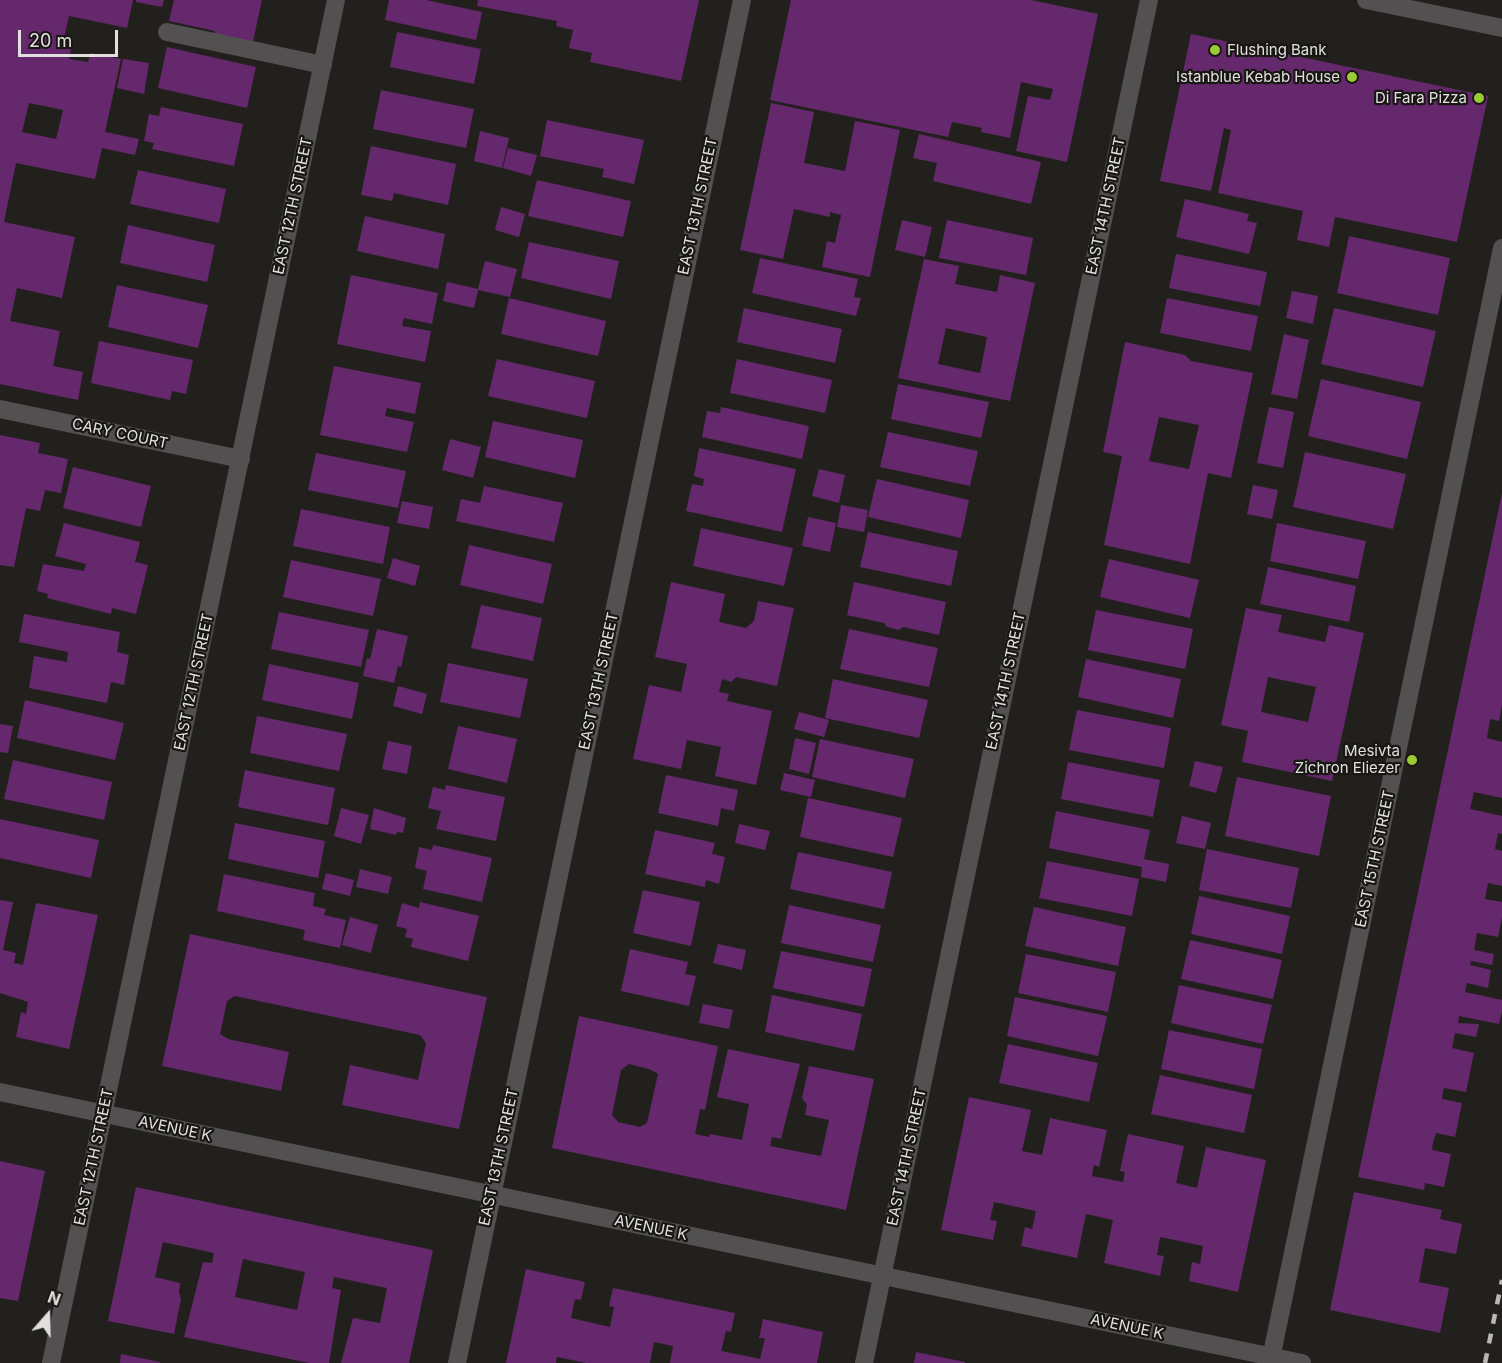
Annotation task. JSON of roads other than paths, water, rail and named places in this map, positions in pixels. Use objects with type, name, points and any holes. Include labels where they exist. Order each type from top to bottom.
[{"type":"street","name":"EAST 12TH STREET","points":[[51,1363],[336,0]]},
{"type":"street","name":"EAST 13TH STREET","points":[[457,1363],[742,0]]},
{"type":"street","name":"EAST 14TH STREET","points":[[864,1363],[1149,0]]},
{"type":"street","points":[[1366,0],[1502,28]]},
{"type":"street","points":[[167,32],[323,65]]},
{"type":"street","name":"EAST 15TH STREET","points":[[1271,1360],[1502,248]]},
{"type":"street","name":"CARY COURT","points":[[0,409],[241,459]]},
{"type":"street","name":"AVENUE K","points":[[0,1092],[882,1276],[1271,1360],[1302,1363]]},
{"type":"railway","points":[[1485,1363],[1502,1280]]},
{"type":"place","name":"Flushing Bank","points":[[1215,50]]},
{"type":"place","name":"Istanblue Kebab House","points":[[1352,77]]},
{"type":"place","name":"Di Fara Pizza","points":[[1479,98]]},
{"type":"place","name":"Mesivta Zichron Eliezer","points":[[1412,760]]}]
